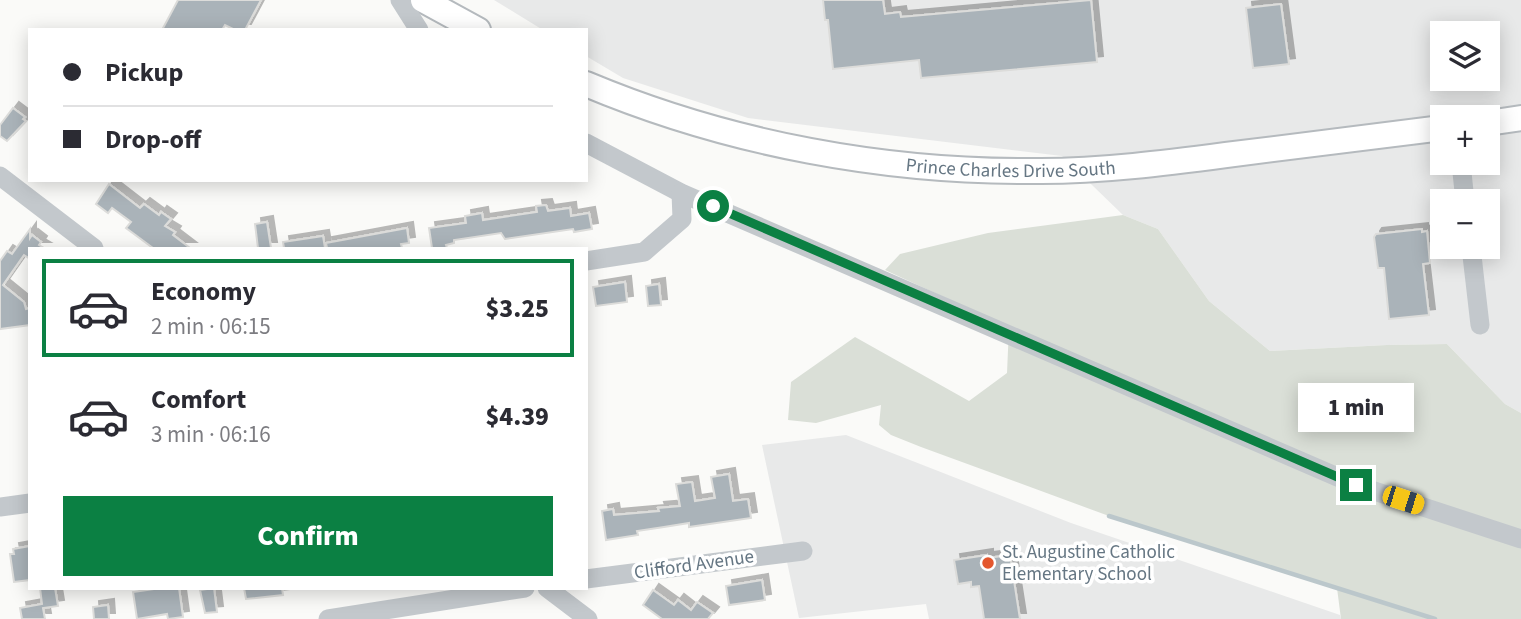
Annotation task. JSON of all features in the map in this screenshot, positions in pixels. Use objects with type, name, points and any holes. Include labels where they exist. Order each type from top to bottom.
[{"type":"main road","points":[[424,0],[474,28]]},
{"type":"main road","name":"Prince Charles Drive South","points":[[588,85],[708,127],[800,149],[849,158],[970,170],[1106,168],[1430,129]]},
{"type":"main road","points":[[1500,121],[1521,118]]},
{"type":"street","points":[[400,0],[418,28]]},
{"type":"street","points":[[588,145],[681,193],[1356,485],[1521,539]]},
{"type":"street","points":[[0,176],[93,247]]},
{"type":"street","points":[[588,261],[644,252],[682,219],[681,193]]},
{"type":"street","points":[[1472,259],[1480,326]]},
{"type":"street","points":[[0,507],[28,503]]},
{"type":"street","name":"Clifford Avenue","points":[[588,579],[803,551]]},
{"type":"street","points":[[328,619],[512,590]]},
{"type":"street","points":[[550,590],[588,619]]},
{"type":"shaded area","points":[[494,0],[1521,0],[1521,413],[1505,404],[1447,344],[1270,351],[1209,301],[1158,229],[1123,215],[1062,156],[748,118],[623,78],[588,57],[588,28],[540,28]]},
{"type":"shaded area","points":[[1123,215],[1158,229],[1209,301],[1270,351],[1447,344],[1505,404],[1521,413],[1521,619],[1341,619],[1337,588],[1109,516],[891,435],[879,425],[881,405],[816,423],[788,420],[791,382],[855,337],[969,401],[1007,373],[1009,327],[885,270],[900,254],[988,233]]},
{"type":"shaded area","name":"St. Augustine Catholic Elementary School","points":[[846,435],[1071,523],[1340,615],[1341,619],[929,619],[926,604],[799,618],[762,445]]},
{"type":"building","points":[[178,0],[261,0],[246,28],[231,28],[225,25],[223,28],[163,28]]},
{"type":"building","points":[[823,0],[883,0],[885,14],[900,12],[901,17],[1091,0],[1097,62],[921,78],[919,60],[833,69]]},
{"type":"building","points":[[1281,4],[1289,64],[1253,68],[1246,8]]},
{"type":"building","points":[[13,108],[25,117],[23,119],[26,121],[7,141],[0,136],[0,125]]},
{"type":"building","points":[[109,184],[140,208],[144,204],[159,215],[161,212],[171,219],[165,226],[175,232],[173,235],[189,247],[152,247],[126,228],[131,222],[112,208],[108,213],[96,204]]},
{"type":"building","points":[[546,205],[548,211],[570,208],[571,216],[589,213],[592,229],[574,232],[573,229],[505,239],[501,233],[454,240],[454,243],[447,247],[432,247],[429,228],[466,223],[465,216],[482,213],[483,220],[537,212],[536,206]]},
{"type":"building","points":[[267,222],[271,247],[258,247],[255,224]]},
{"type":"building","points":[[407,228],[409,243],[401,244],[402,247],[327,247],[326,243]]},
{"type":"building","points":[[30,229],[30,238],[32,235],[41,242],[39,245],[42,247],[28,247],[28,258],[24,255],[3,285],[24,302],[28,308],[28,325],[0,329],[0,261],[7,251],[12,254]]},
{"type":"building","points":[[1422,229],[1422,232],[1427,231],[1430,263],[1423,264],[1429,315],[1389,319],[1384,268],[1378,268],[1374,237],[1376,234]]},
{"type":"building","points":[[323,236],[325,247],[284,247],[283,242]]},
{"type":"building","points":[[625,282],[627,302],[596,306],[593,287]]},
{"type":"building","points":[[659,284],[661,305],[648,306],[646,286]]},
{"type":"building","points":[[729,474],[733,501],[748,499],[751,518],[689,527],[689,523],[637,531],[638,535],[606,540],[602,511],[613,509],[614,515],[659,511],[658,508],[680,506],[676,484],[692,482],[695,501],[715,498],[711,477]]},
{"type":"building","points":[[28,546],[28,580],[14,582],[10,554],[14,554],[13,549]]},
{"type":"building","points":[[987,555],[987,558],[1010,555],[1020,619],[984,619],[979,586],[971,587],[971,582],[958,584],[954,560]]},
{"type":"building","points":[[762,580],[765,600],[729,605],[726,586]]},
{"type":"building","points":[[40,590],[55,590],[58,606],[43,608],[45,619],[22,619],[20,608],[42,604]]},
{"type":"building","points":[[179,590],[183,617],[168,619],[167,614],[137,619],[133,592]]},
{"type":"building","points":[[200,590],[214,590],[217,612],[205,613]]},
{"type":"building","points":[[244,590],[282,590],[283,595],[246,599]]},
{"type":"building","points":[[653,590],[674,605],[678,600],[691,610],[697,602],[713,613],[708,619],[662,619],[643,605]]},
{"type":"building","points":[[108,605],[109,619],[94,619],[93,607]]},
{"type":"waterway","points":[[1109,516],[1435,619]]},
{"type":"place","name":"St. Augustine Catholic Elementary School","points":[[988,563]]},
{"type":"route","points":[[713,206],[1356,485]]}]
